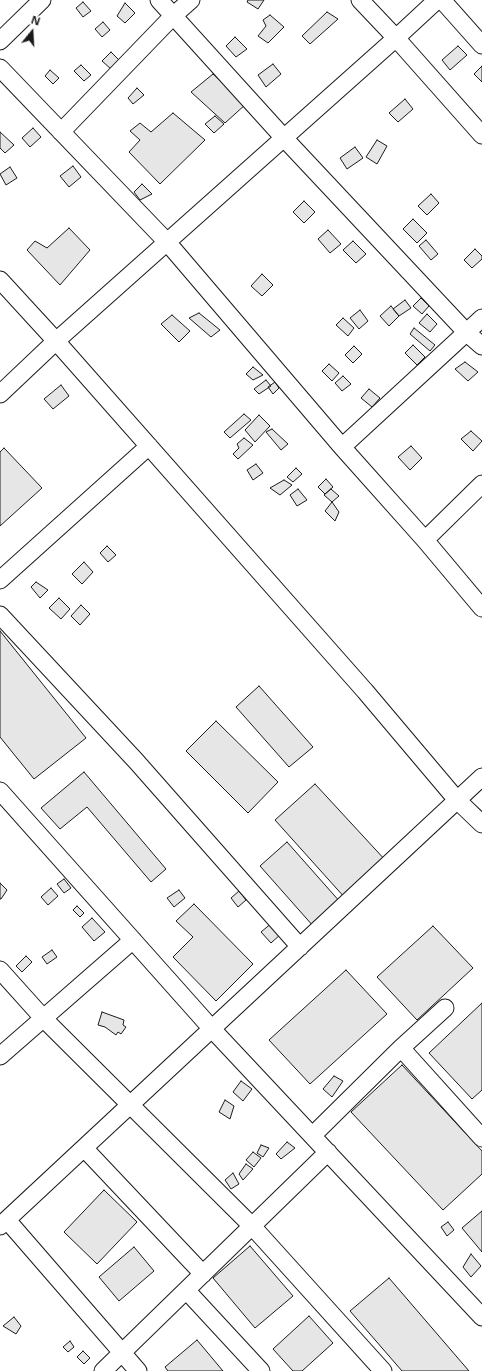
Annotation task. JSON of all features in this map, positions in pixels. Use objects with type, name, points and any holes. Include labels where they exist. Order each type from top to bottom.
[{"type":"street","points":[[0,41],[42,0]]},
{"type":"street","points":[[159,0],[284,138],[467,333],[482,346]]},
{"type":"street","points":[[61,132],[173,16],[192,0]]},
{"type":"street","points":[[360,0],[396,38],[482,135]]},
{"type":"street","points":[[0,394],[167,242],[396,38],[436,0]]},
{"type":"street","points":[[442,0],[482,45]]},
{"type":"street","points":[[0,68],[167,242],[482,608]]},
{"type":"street","points":[[0,280],[365,691],[458,800],[482,824]]},
{"type":"street","points":[[342,447],[482,318]]},
{"type":"street","points":[[0,580],[149,446]]},
{"type":"street","points":[[425,540],[482,484]]},
{"type":"street","points":[[0,615],[136,761],[300,947]]},
{"type":"street","points":[[138,1371],[4,1223],[482,777]]},
{"type":"street","points":[[0,791],[212,1029],[482,1316]]},
{"type":"street","points":[[0,1056],[133,940]]},
{"type":"street","points":[[0,970],[44,1019],[252,1226],[383,1371]]},
{"type":"street","points":[[312,1135],[400,1048],[445,1008]]},
{"type":"street","points":[[400,1048],[482,1138]]},
{"type":"street","points":[[84,1148],[203,1274]]},
{"type":"street","points":[[103,1371],[328,1152]]},
{"type":"street","points":[[187,1290],[261,1371]]},
{"type":"building","points":[[248,0],[264,0],[258,9],[247,2]]},
{"type":"building","points":[[83,2],[91,11],[83,17],[76,8]]},
{"type":"building","points":[[125,3],[135,13],[125,23],[117,16]]},
{"type":"building","points":[[327,12],[338,19],[310,44],[302,36]]},
{"type":"building","points":[[270,15],[284,27],[268,43],[258,36],[266,26],[263,20]]},
{"type":"building","points":[[103,22],[110,30],[102,37],[95,29]]},
{"type":"building","points":[[235,37],[247,49],[236,57],[226,46]]},
{"type":"building","points":[[458,46],[467,55],[450,70],[442,60]]},
{"type":"building","points":[[111,52],[119,60],[111,69],[102,61]]},
{"type":"building","points":[[273,64],[281,74],[266,87],[258,75]]},
{"type":"building","points":[[81,65],[91,75],[84,81],[74,71]]},
{"type":"building","points":[[482,66],[482,82],[474,74]]},
{"type":"building","points":[[50,70],[59,78],[53,84],[45,76]]},
{"type":"building","points":[[213,74],[246,104],[225,123],[191,92]]},
{"type":"building","points":[[137,88],[144,95],[133,104],[128,98]]},
{"type":"building","points":[[405,99],[413,109],[398,122],[389,113]]},
{"type":"building","points":[[173,113],[205,140],[160,184],[129,152],[140,140],[130,131],[140,123],[151,132]]},
{"type":"building","points":[[215,116],[224,124],[214,133],[205,124]]},
{"type":"building","points":[[33,128],[41,137],[30,147],[22,138]]},
{"type":"building","points":[[0,132],[14,145],[5,153],[0,148]]},
{"type":"building","points":[[377,140],[387,146],[377,164],[366,157]]},
{"type":"building","points":[[355,147],[363,158],[347,169],[340,158]]},
{"type":"building","points":[[73,166],[81,177],[69,187],[60,176]]},
{"type":"building","points":[[10,167],[17,178],[6,185],[0,174]]},
{"type":"building","points":[[142,184],[152,194],[140,200],[134,192]]},
{"type":"building","points":[[431,194],[439,203],[427,215],[418,206]]},
{"type":"building","points":[[304,201],[315,212],[304,223],[293,212]]},
{"type":"building","points":[[413,219],[427,233],[417,243],[403,229]]},
{"type":"building","points":[[69,228],[90,250],[60,285],[27,250],[35,241],[47,248]]},
{"type":"building","points":[[328,230],[341,244],[330,253],[318,239]]},
{"type":"building","points":[[426,240],[438,254],[431,260],[419,246]]},
{"type":"building","points":[[353,241],[366,254],[356,263],[343,250]]},
{"type":"building","points":[[475,249],[482,256],[482,259],[472,268],[464,260]]},
{"type":"building","points":[[262,274],[273,285],[262,296],[251,286]]},
{"type":"building","points":[[421,298],[429,306],[422,314],[413,306]]},
{"type":"building","points":[[405,300],[411,308],[399,316],[393,309]]},
{"type":"building","points":[[391,306],[399,316],[389,326],[380,316]]},
{"type":"building","points":[[360,310],[368,321],[359,329],[350,318]]},
{"type":"building","points":[[199,313],[220,330],[211,337],[189,318]]},
{"type":"building","points":[[427,314],[437,324],[430,332],[419,323]]},
{"type":"building","points":[[172,315],[190,331],[179,342],[161,324]]},
{"type":"building","points":[[343,318],[354,328],[348,336],[336,325]]},
{"type":"building","points":[[414,328],[435,345],[430,351],[410,334]]},
{"type":"building","points":[[413,345],[425,357],[417,365],[405,353]]},
{"type":"building","points":[[354,346],[362,354],[353,363],[345,355]]},
{"type":"building","points":[[465,362],[478,372],[468,381],[455,369]]},
{"type":"building","points":[[329,364],[339,373],[332,381],[322,371]]},
{"type":"building","points":[[253,367],[263,375],[253,380],[246,374]]},
{"type":"building","points":[[343,376],[351,384],[342,391],[335,383]]},
{"type":"building","points":[[266,380],[271,386],[259,394],[254,389]]},
{"type":"building","points":[[275,382],[279,388],[273,394],[268,387]]},
{"type":"building","points":[[61,385],[69,396],[53,409],[44,399]]},
{"type":"building","points":[[369,389],[380,398],[372,407],[361,398]]},
{"type":"building","points":[[244,414],[251,420],[230,438],[224,432]]},
{"type":"building","points":[[259,415],[270,426],[255,442],[245,430]]},
{"type":"building","points":[[272,429],[288,444],[281,450],[266,432]]},
{"type":"building","points":[[471,431],[482,441],[473,451],[461,439]]},
{"type":"building","points":[[244,438],[253,445],[238,459],[233,454],[239,448],[237,444]]},
{"type":"building","points":[[411,446],[422,458],[410,470],[398,457]]},
{"type":"building","points":[[4,448],[42,488],[0,526],[0,452]]},
{"type":"building","points":[[256,464],[263,473],[253,480],[247,470]]},
{"type":"building","points":[[296,468],[302,474],[293,482],[287,477]]},
{"type":"building","points":[[326,479],[333,487],[325,494],[318,487]]},
{"type":"building","points":[[284,480],[292,485],[280,495],[270,488]]},
{"type":"building","points":[[298,489],[307,500],[297,506],[290,495]]},
{"type":"building","points":[[331,489],[339,496],[332,502],[324,495]]},
{"type":"building","points":[[332,502],[339,512],[335,521],[325,511]]},
{"type":"building","points":[[107,546],[116,555],[108,562],[100,553]]},
{"type":"building","points":[[84,562],[93,572],[82,584],[72,574]]},
{"type":"building","points":[[36,582],[48,590],[40,598],[31,587]]},
{"type":"building","points":[[59,598],[70,609],[61,619],[49,608]]},
{"type":"building","points":[[81,605],[90,614],[80,625],[71,616]]},
{"type":"building","points":[[0,631],[86,738],[34,779],[0,737]]},
{"type":"building","points":[[259,686],[313,747],[289,767],[236,707]]},
{"type":"building","points":[[216,721],[278,782],[248,813],[186,751]]},
{"type":"building","points":[[84,772],[166,869],[151,882],[87,807],[60,829],[41,808]]},
{"type":"building","points":[[315,784],[387,862],[346,899],[275,820]]},
{"type":"building","points":[[287,842],[341,903],[314,927],[260,866]]},
{"type":"building","points":[[64,879],[71,888],[64,893],[57,884]]},
{"type":"building","points":[[0,883],[7,890],[1,899],[0,899]]},
{"type":"building","points":[[51,888],[58,896],[48,905],[41,897]]},
{"type":"building","points":[[179,890],[185,898],[174,907],[167,898]]},
{"type":"building","points":[[239,891],[246,900],[238,907],[231,898]]},
{"type":"building","points":[[194,904],[253,964],[216,1001],[173,957],[193,937],[176,921]]},
{"type":"building","points":[[77,906],[84,913],[80,917],[73,910]]},
{"type":"building","points":[[92,918],[105,932],[94,941],[82,927]]},
{"type":"building","points":[[273,922],[282,933],[271,943],[261,932]]},
{"type":"building","points":[[433,926],[473,968],[417,1020],[377,977]]},
{"type":"building","points":[[52,950],[57,957],[47,964],[42,957]]},
{"type":"building","points":[[26,956],[32,962],[22,972],[16,966]]},
{"type":"building","points":[[346,970],[387,1014],[310,1084],[269,1040]]},
{"type":"building","points":[[482,1003],[482,1090],[472,1099],[429,1053]]},
{"type":"building","points":[[102,1012],[124,1020],[123,1025],[126,1027],[121,1034],[118,1032],[116,1035],[105,1027],[98,1025]]},
{"type":"building","points":[[402,1065],[482,1151],[482,1174],[443,1210],[351,1112]]},
{"type":"building","points":[[334,1076],[343,1081],[332,1097],[323,1089]]},
{"type":"building","points":[[241,1081],[252,1089],[243,1101],[233,1092]]},
{"type":"building","points":[[225,1100],[234,1106],[230,1119],[219,1112]]},
{"type":"building","points":[[287,1142],[295,1148],[281,1159],[276,1154]]},
{"type":"building","points":[[261,1145],[269,1148],[263,1157],[257,1153]]},
{"type":"building","points":[[253,1152],[261,1158],[254,1167],[246,1160]]},
{"type":"building","points":[[246,1164],[253,1169],[243,1180],[239,1174]]},
{"type":"building","points":[[233,1173],[239,1184],[231,1189],[225,1180]]},
{"type":"building","points":[[104,1190],[137,1222],[97,1264],[64,1232]]},
{"type":"building","points":[[482,1211],[482,1252],[462,1228]]},
{"type":"building","points":[[448,1222],[454,1230],[447,1236],[441,1227]]},
{"type":"building","points":[[250,1246],[293,1296],[255,1328],[213,1278]]},
{"type":"building","points":[[134,1247],[154,1271],[119,1301],[99,1277]]},
{"type":"building","points":[[471,1254],[481,1266],[471,1277],[463,1267]]},
{"type":"building","points":[[389,1278],[469,1371],[402,1371],[350,1311]]},
{"type":"building","points":[[309,1316],[333,1343],[302,1371],[293,1371],[273,1349]]},
{"type":"building","points":[[14,1317],[21,1326],[16,1334],[3,1326]]},
{"type":"building","points":[[197,1340],[223,1371],[168,1371],[165,1367]]},
{"type":"building","points":[[70,1341],[74,1347],[68,1352],[63,1347]]},
{"type":"building","points":[[83,1351],[90,1358],[84,1364],[77,1357]]}]
